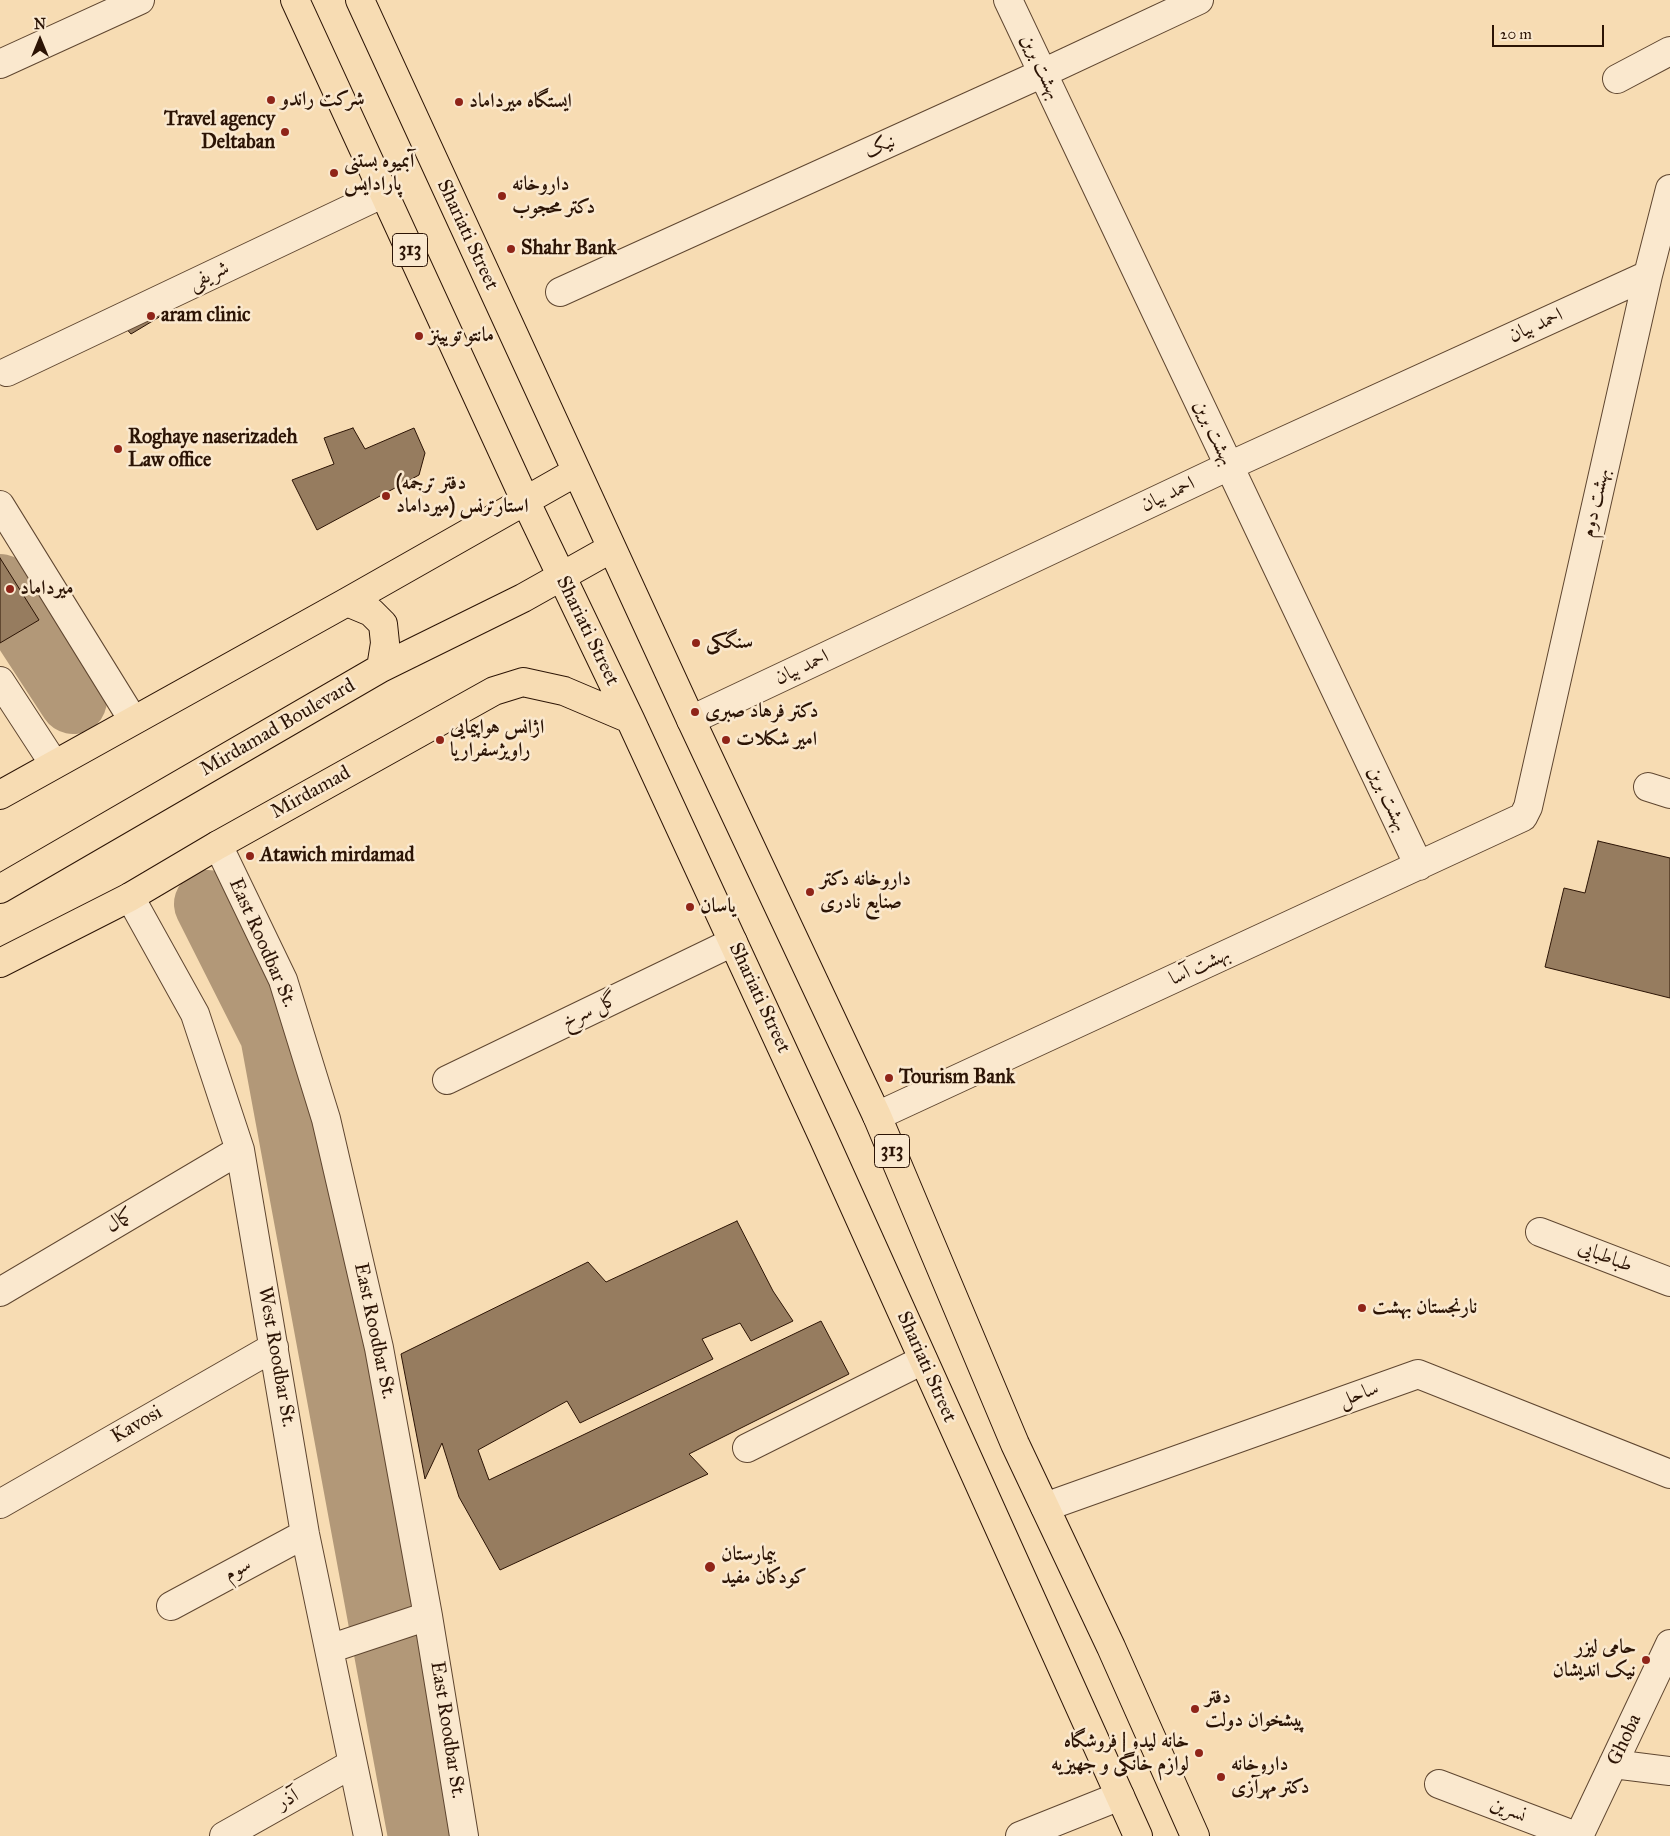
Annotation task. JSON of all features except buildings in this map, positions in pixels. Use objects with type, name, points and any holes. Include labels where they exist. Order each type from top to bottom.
[{"type":"main road","name":"Shariati Street","points":[[295,0],[525,500],[630,719],[733,942],[1138,1836]]},
{"type":"main road","name":"Shariati Street","points":[[360,0],[576,472],[877,1116],[1015,1444],[1111,1647],[1195,1836]]},
{"type":"main road","points":[[0,795],[576,472]]},
{"type":"main road","name":"Mirdamad Boulevard","points":[[0,890],[381,668],[522,598],[612,548]]},
{"type":"main road","points":[[347,602],[371,612],[383,624],[385,643],[381,668]]},
{"type":"main road","name":"Mirdamad","points":[[0,963],[130,898],[218,845],[494,691],[523,682],[564,690],[630,719]]},
{"type":"street","points":[[0,64],[140,0]]},
{"type":"street","name":"بهشت برین","points":[[1008,0],[1419,866]]},
{"type":"street","name":"نیک","points":[[560,292],[1043,73],[1199,0]]},
{"type":"street","points":[[1617,79],[1670,51]]},
{"type":"street","name":"بهشت دوم","points":[[1524,817],[1530,798],[1648,275],[1670,190]]},
{"type":"street","name":"شریفی","points":[[7,372],[384,193]]},
{"type":"street","name":"احمد بیان","points":[[691,720],[1229,466],[1648,275]]},
{"type":"street","points":[[0,505],[134,720]]},
{"type":"street","points":[[0,680],[54,764]]},
{"type":"street","name":"بهشت آسا","points":[[877,1116],[1524,817]]},
{"type":"street","name":"East Roodbar St.","points":[[218,845],[283,980],[326,1119],[379,1348],[428,1616],[464,1836]]},
{"type":"street","name":"West Roodbar St.","points":[[130,898],[195,1014],[240,1150],[305,1534],[368,1836]]},
{"type":"street","name":"گل سرخ","points":[[446,1080],[733,942]]},
{"type":"street","name":"کمال","points":[[0,1292],[240,1150]]},
{"type":"street","name":"طباطبایی","points":[[1540,1232],[1670,1282]]},
{"type":"street","name":"Kavosi","points":[[0,1504],[274,1347]]},
{"type":"street","points":[[747,1448],[923,1360]]},
{"type":"street","name":"ساحل","points":[[1045,1507],[1418,1374],[1670,1474]]},
{"type":"street","name":"سوم","points":[[172,1606],[305,1534]]},
{"type":"street","points":[[329,1650],[428,1616]]},
{"type":"street","name":"Ghoba","points":[[1577,1836],[1670,1644]]},
{"type":"street","name":"آذر","points":[[224,1836],[352,1764]]},
{"type":"street","points":[[1613,1764],[1670,1772]]},
{"type":"street","name":"نسرین","points":[[1439,1784],[1577,1836]]},
{"type":"street","points":[[1020,1836],[1120,1796]]},
{"type":"waterway","points":[[0,588],[73,700]]},
{"type":"waterway","points":[[208,904],[274,1035],[422,1836]]},
{"type":"place","name":"شرکت راندو","points":[[271,100]]},
{"type":"place","name":"ایستگاه میرداماد","points":[[459,102]]},
{"type":"place","name":"Travel agency Deltaban","points":[[285,132]]},
{"type":"place","name":"آبمیوه بستنی پارادایس","points":[[334,173]]},
{"type":"place","name":"داروخانه دکتر محجوب","points":[[502,196]]},
{"type":"place","name":"Shahr Bank","points":[[511,249]]},
{"type":"place","name":"aram clinic","points":[[151,316]]},
{"type":"place","name":"مانتو تویینز","points":[[419,336]]},
{"type":"place","name":"Roghaye naserizadeh Law office","points":[[118,449]]},
{"type":"place","name":"(دفتر ترجمه استارترنس (میرداماد","points":[[386,496]]},
{"type":"place","name":"میرداماد","points":[[10,589]]},
{"type":"place","name":"سنگکی","points":[[696,643]]},
{"type":"place","name":"دکتر فرهاد صبری","points":[[695,712]]},
{"type":"place","name":"اژانس هواپیمایی راویژسفراریا","points":[[440,740]]},
{"type":"place","name":"امیر شکلات","points":[[726,740]]},
{"type":"place","name":"Atawich mirdamad","points":[[250,856]]},
{"type":"place","name":"داروخانه دکتر صنايع نادری","points":[[810,892]]},
{"type":"place","name":"یاسان","points":[[690,907]]},
{"type":"place","name":"Tourism Bank","points":[[889,1078]]},
{"type":"place","name":"نارنجستان بهشت","points":[[1362,1308]]},
{"type":"place","name":"بیمارستان کودکان مفید","points":[[710,1567]]},
{"type":"place","name":"حامی لیزر نیک اندیشان","points":[[1646,1660]]},
{"type":"place","name":"دفتر پیشخوان دولت","points":[[1195,1709]]},
{"type":"place","name":"خانه لیدو | فروشگاه لوازم خانگی و جهیزیه","points":[[1199,1753]]},
{"type":"place","name":"داروخانه دکتر مهرآزی","points":[[1221,1777]]}]
